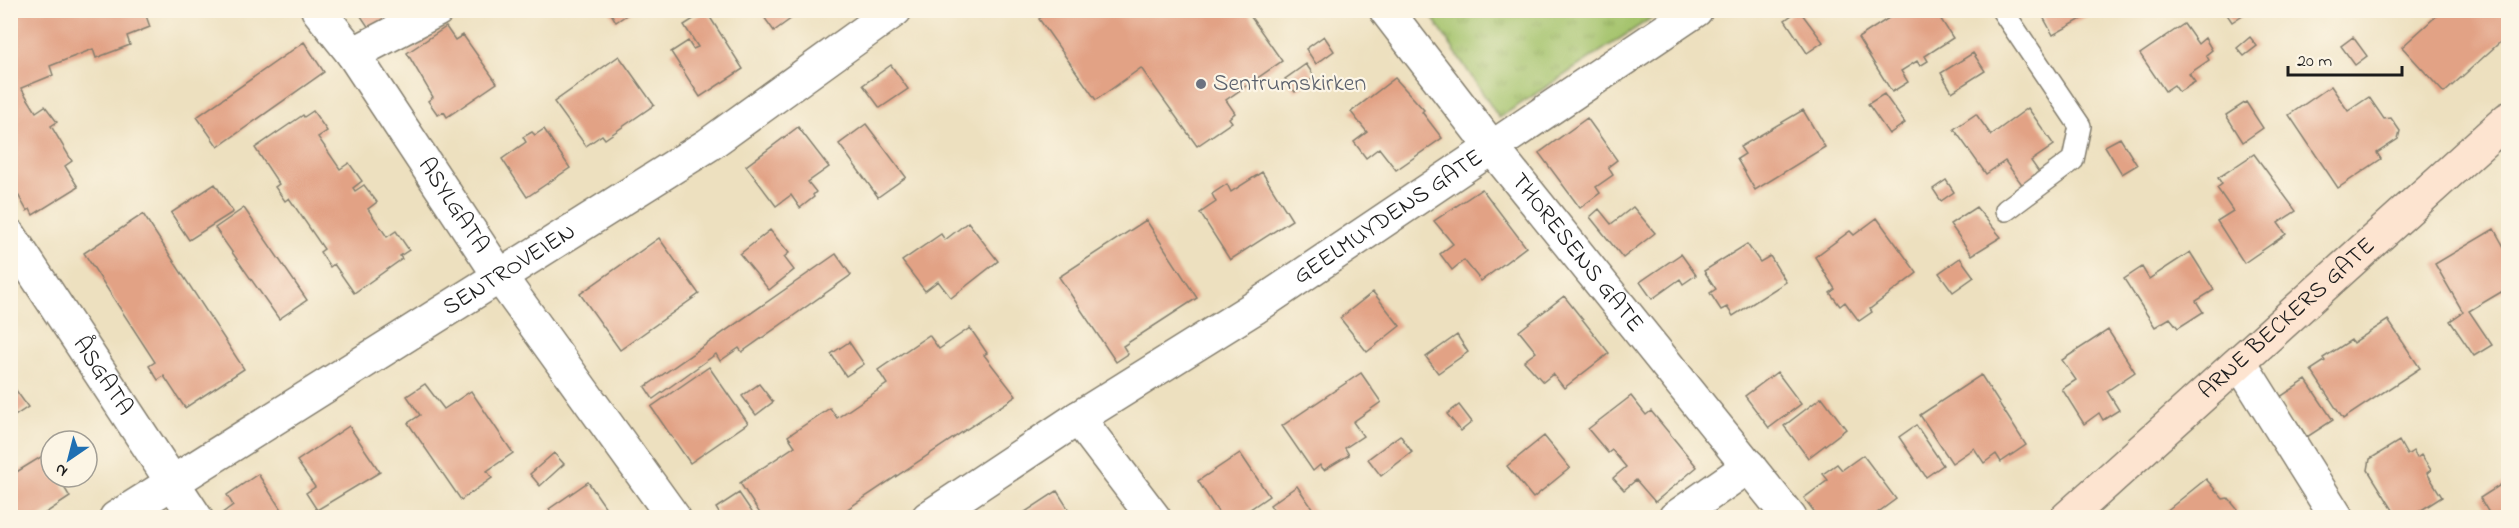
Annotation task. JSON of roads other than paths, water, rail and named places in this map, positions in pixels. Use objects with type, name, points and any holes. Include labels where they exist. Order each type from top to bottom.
[{"type":"main road","name":"ARNE BECKERS GATE","points":[[2067,518],[2508,119]]},
{"type":"street","name":"ASYLGATA","points":[[318,10],[353,54],[501,278],[674,518]]},
{"type":"street","points":[[353,54],[437,10]]},
{"type":"street","name":"SENTROVEIEN","points":[[116,518],[501,278],[708,145],[895,10]]},
{"type":"street","name":"THORESENS GATE","points":[[1386,10],[1493,149],[1790,518]]},
{"type":"street","name":"GEELMUYDENS GATE","points":[[928,518],[1078,418],[1254,308],[1696,10]]},
{"type":"street","name":"ÅSGATA","points":[[10,236],[196,518]]},
{"type":"street","points":[[2240,363],[2337,518]]},
{"type":"street","points":[[1078,418],[1154,518]]},
{"type":"street","points":[[1675,518],[1749,466]]},
{"type":"lane","points":[[2002,10],[2080,126],[2073,160],[2006,210]]},
{"type":"place","name":"Sentrumskirken","points":[[1201,84]]}]
